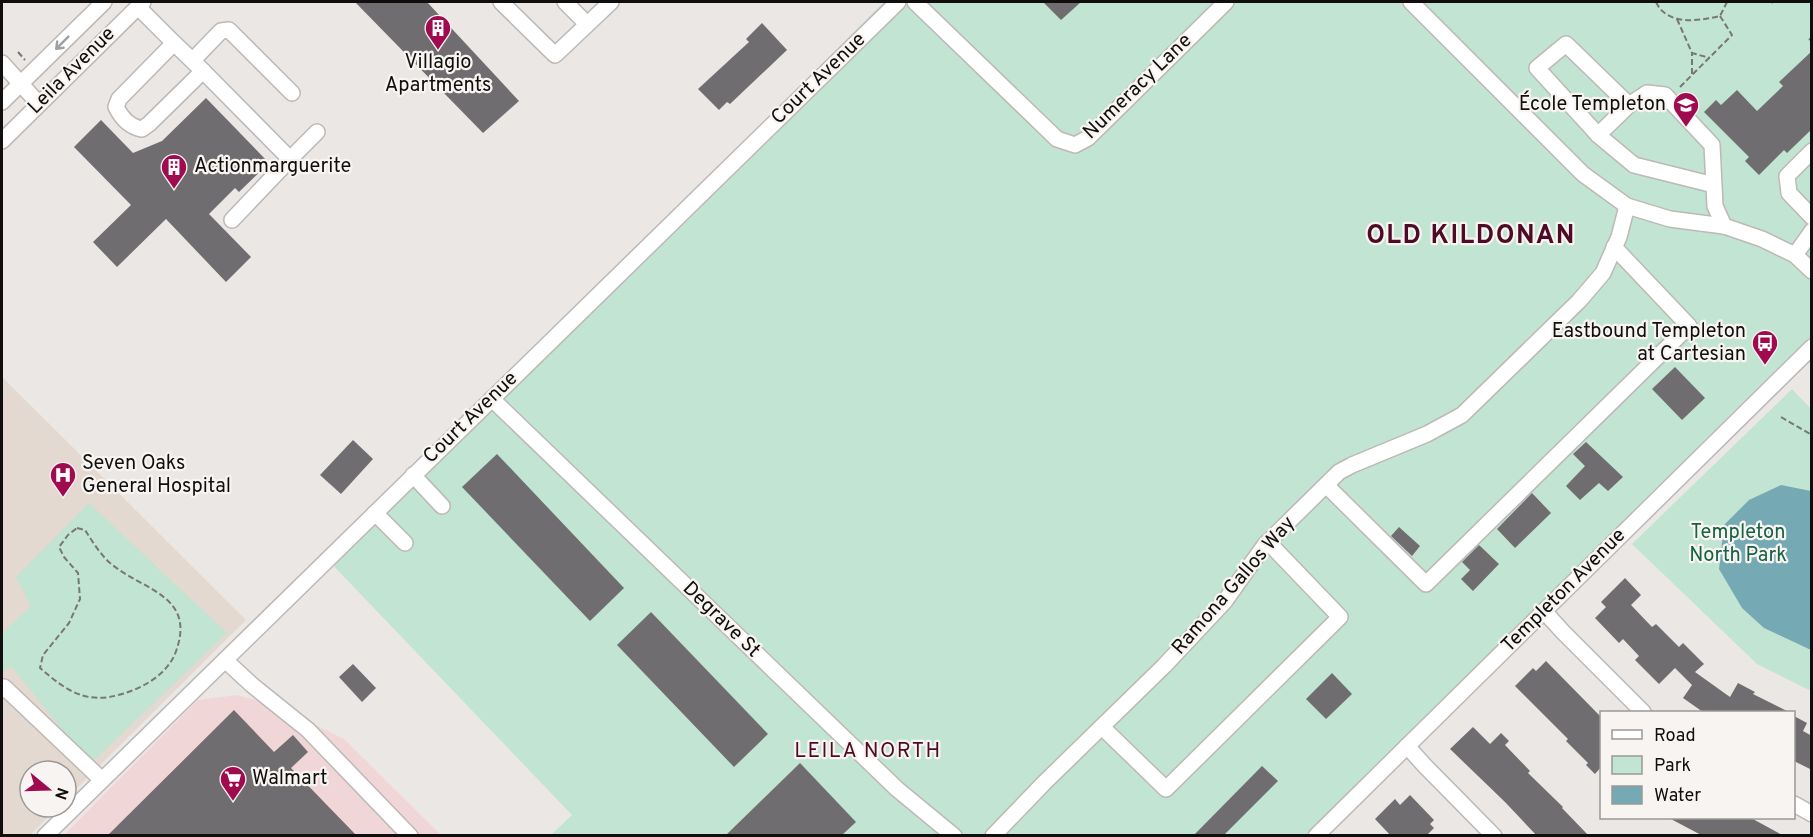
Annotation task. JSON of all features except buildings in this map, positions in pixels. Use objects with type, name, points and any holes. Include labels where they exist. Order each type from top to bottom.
[{"type":"street","name":"Leila Avenue","points":[[2,102],[104,2]]},
{"type":"street","points":[[501,2],[555,55],[611,2]]},
{"type":"street","points":[[565,2],[587,24]]},
{"type":"street","name":"Court Avenue","points":[[45,836],[898,2]]},
{"type":"street","name":"Numeracy Lane","points":[[915,2],[1057,139],[1075,145],[1088,138],[1226,2]]},
{"type":"street","points":[[1411,2],[1583,174],[1627,206],[1670,219],[1724,226],[1762,239],[1795,255],[1812,271]]},
{"type":"street","name":"Leila Avenue","points":[[2,141],[141,4]]},
{"type":"street","points":[[141,4],[174,43],[290,159]]},
{"type":"street","points":[[174,43],[119,99],[116,107],[120,115],[133,128],[142,129],[149,124],[198,66],[221,31],[229,30],[292,93]]},
{"type":"street","points":[[1629,105],[1566,44],[1537,68],[1598,135],[1634,165],[1714,185]]},
{"type":"street","points":[[2,63],[39,104]]},
{"type":"street","points":[[1598,135],[1629,105],[1647,93],[1665,95],[1712,145],[1715,206],[1724,226]]},
{"type":"street","points":[[232,220],[317,132]]},
{"type":"street","points":[[1812,151],[1787,176],[1789,193],[1812,217]]},
{"type":"street","name":"Ramona Gallos Way","points":[[993,836],[1164,666],[1225,601],[1268,542],[1339,472],[1426,434],[1462,415],[1579,301],[1603,273],[1619,237],[1627,206]]},
{"type":"street","points":[[1795,255],[1812,231]]},
{"type":"street","points":[[1326,485],[1426,584],[1689,326],[1614,248]]},
{"type":"street","name":"Templeton Avenue","points":[[1316,836],[1812,347]]},
{"type":"street","name":"Degrave St","points":[[492,399],[897,789],[954,836]]},
{"type":"street","points":[[414,475],[442,506]]},
{"type":"street","points":[[375,513],[405,543]]},
{"type":"street","points":[[1102,727],[1166,789],[1340,617],[1268,542]]},
{"type":"street","points":[[1544,611],[1642,711]]},
{"type":"street","points":[[225,660],[252,686],[308,730],[410,836]]},
{"type":"street","points":[[2,690],[4,687],[102,780]]},
{"type":"street","points":[[1407,746],[1494,836]]},
{"type":"street","points":[[1795,805],[1812,814]]},
{"type":"path","points":[[1656,2],[1659,9],[1677,19],[1688,21],[1720,16]]},
{"type":"path","points":[[1720,16],[1727,2]]},
{"type":"path","points":[[1674,93],[1732,34],[1720,16]]},
{"type":"path","points":[[1677,19],[1692,53],[1692,75]]},
{"type":"path","points":[[1692,53],[1710,58]]},
{"type":"path","points":[[1781,417],[1812,435]]},
{"type":"path","points":[[77,528],[85,530],[109,562],[129,576],[160,592],[174,606],[181,624],[179,643],[172,660],[158,677],[135,690],[112,697],[88,698],[59,684],[40,668],[44,655],[54,641],[69,623],[80,599],[78,573],[64,557],[59,546],[77,528]]},
{"type":"shaded area","name":"Seven Oaks General Hospital","points":[[2,377],[246,620],[78,787],[78,759],[18,759],[18,819],[46,819],[30,835],[2,835]]},
{"type":"shaded area","points":[[237,695],[280,707],[344,739],[441,835],[63,836],[198,700]]},
{"type":"green space","points":[[884,2],[1811,2],[1811,347],[1316,835],[551,835],[572,815],[327,559]]},
{"type":"green space","name":"Templeton North Park","points":[[1792,389],[1811,409],[1811,691],[1757,664],[1632,544]]},
{"type":"green space","points":[[89,503],[227,633],[90,764],[11,666],[2,673],[2,633],[31,606],[16,577]]},
{"type":"water","points":[[1781,485],[1811,491],[1811,650],[1764,628],[1742,608],[1719,569],[1724,525],[1749,500]]},
{"type":"place","name":"Villagio Apartments","points":[[438,51]]},
{"type":"place","name":"École Templeton","points":[[1686,128]]},
{"type":"place","name":"Actionmarguerite","points":[[174,190]]},
{"type":"place","name":"Eastbound Templeton at Cartesian","points":[[1765,366]]},
{"type":"place","name":"Seven Oaks General Hospital","points":[[63,498]]},
{"type":"place","name":"Walmart","points":[[233,802]]},
{"type":"district","name":"OLD KILDONAN","points":[[1471,236]]},
{"type":"district","name":"LEILA NORTH","points":[[868,751]]}]
